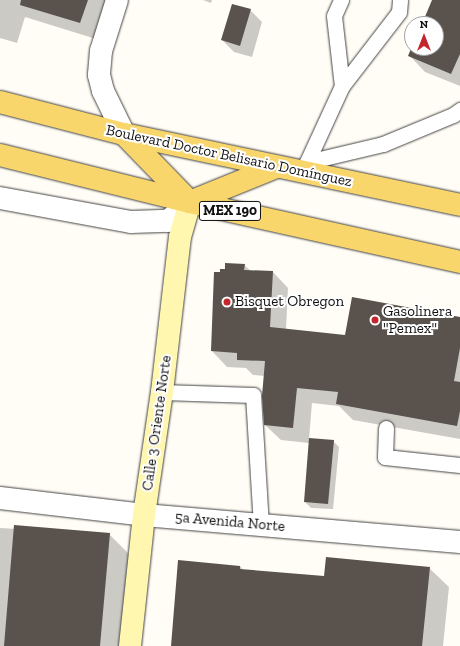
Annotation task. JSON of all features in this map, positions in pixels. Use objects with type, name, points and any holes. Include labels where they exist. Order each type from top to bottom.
[{"type":"main road","name":"Boulevard Doctor Belisario Domínguez","points":[[0,102],[124,134],[460,205]]},
{"type":"main road","points":[[124,134],[190,202],[276,167]]},
{"type":"main road","name":"MEX 190","points":[[0,155],[190,202],[460,262]]},
{"type":"main road","name":"Calle 3 Oriente Norte","points":[[130,646],[144,515],[162,392],[180,237],[190,202]]},
{"type":"street","points":[[117,0],[101,51],[99,75],[103,91],[124,134]]},
{"type":"street","points":[[0,198],[131,222],[168,221],[190,202]]},
{"type":"street","name":"5a Avenida Norte","points":[[0,498],[144,515],[460,542]]},
{"type":"lane","points":[[341,0],[334,16],[342,86]]},
{"type":"lane","points":[[307,162],[342,86],[399,12],[400,0]]},
{"type":"lane","points":[[307,162],[383,144],[458,114]]},
{"type":"lane","points":[[307,162],[328,178]]},
{"type":"lane","points":[[162,392],[253,395],[261,525]]},
{"type":"lane","points":[[386,428],[384,457],[460,465]]},
{"type":"building","points":[[21,0],[88,0],[80,23],[20,5]]},
{"type":"building","points":[[432,0],[460,0],[460,54],[451,74],[408,56],[444,56],[444,16],[425,16]]},
{"type":"building","points":[[232,4],[251,9],[240,46],[221,40]]},
{"type":"building","points":[[225,263],[245,264],[244,270],[273,271],[270,327],[345,335],[352,297],[460,317],[460,348],[454,381],[460,382],[460,411],[457,426],[336,404],[338,392],[297,388],[293,428],[264,425],[262,396],[265,361],[237,360],[237,353],[211,351],[214,272],[220,272],[220,269],[225,269]]},
{"type":"building","points":[[309,438],[334,440],[328,504],[304,502]]},
{"type":"building","points":[[14,525],[110,533],[100,646],[4,646]]},
{"type":"building","points":[[326,557],[430,567],[422,646],[171,646],[178,560],[240,566],[240,569],[324,576]]},
{"type":"place","name":"Bisquet Obregon","points":[[227,302]]},
{"type":"place","name":"Gasolinera \"Pemex\"","points":[[375,320]]}]
